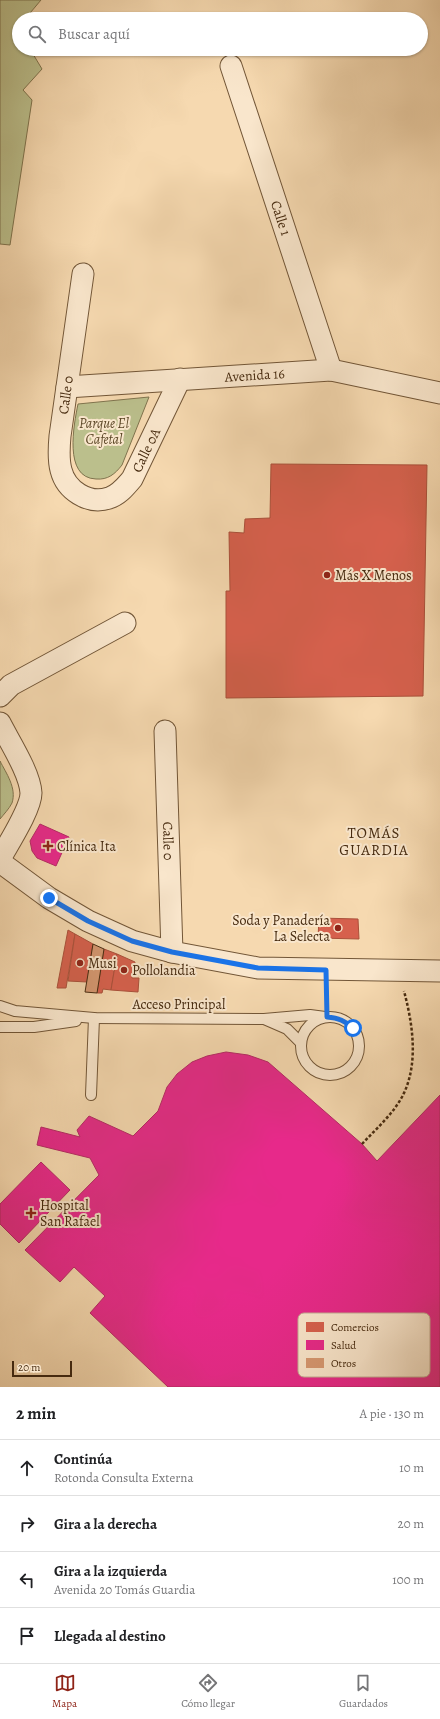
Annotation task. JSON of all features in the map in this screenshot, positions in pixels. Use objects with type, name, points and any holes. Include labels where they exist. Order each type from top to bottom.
[{"type":"street","name":"Calle 1","points":[[231,66],[270,154],[332,370]]},
{"type":"street","name":"Calle 0","points":[[83,274],[59,452],[61,470],[68,486],[78,495],[93,500]]},
{"type":"street","name":"Avenida 16","points":[[67,386],[332,370],[440,393]]},
{"type":"street","name":"Calle 0A","points":[[93,500],[108,498],[121,492],[132,479],[180,379]]},
{"type":"street","points":[[0,696],[10,685],[125,623]]},
{"type":"street","points":[[0,723],[28,778],[31,793],[28,806],[0,859]]},
{"type":"street","name":"Calle 0","points":[[165,731],[172,952]]},
{"type":"street","points":[[0,862],[49,898],[88,921],[132,941],[172,952],[258,968],[440,971]]},
{"type":"lane","name":"Acceso Principal","points":[[0,1006],[15,1011],[94,1018],[264,1019],[310,1015],[327,1017]]},
{"type":"lane","points":[[327,1017],[337,1018],[346,1022],[356,1033],[359,1047],[358,1057],[353,1065],[336,1075],[317,1073],[309,1068],[304,1060],[300,1051],[300,1042],[308,1026],[317,1019],[327,1017]]},
{"type":"lane","name":"Acceso Principal","points":[[0,1028],[34,1027],[94,1018]]},
{"type":"lane","points":[[91,1095],[94,1018]]},
{"type":"lane","name":"Acceso Principal","points":[[264,1019],[287,1029],[300,1042]]},
{"type":"path","points":[[326,970],[327,1017]]},
{"type":"path","points":[[362,1144],[388,1117],[402,1097],[411,1073],[413,1049],[410,1018],[399,971]]},
{"type":"green space","points":[[0,0],[41,0],[31,12],[12,12],[12,56],[34,56],[42,69],[23,90],[32,100],[10,245],[0,244]]},
{"type":"green space","name":"Parque El Cafetal","points":[[149,397],[122,465],[117,471],[108,477],[96,479],[86,476],[79,470],[73,449],[74,424],[78,404]]},
{"type":"green space","points":[[0,761],[12,786],[13,797],[11,805],[0,819]]},
{"type":"building: Comercios","name":"Más X Menos","points":[[271,464],[427,465],[423,696],[226,698],[226,591],[230,591],[229,532],[244,533],[245,519],[270,518]]},
{"type":"building: Comercios","name":"Soda y Panadería La Selecta","points":[[319,918],[358,919],[359,939],[318,938]]},
{"type":"building: Comercios","points":[[68,930],[75,934],[66,988],[57,988]]},
{"type":"building: Comercios","name":"Musi","points":[[75,934],[93,944],[87,982],[68,981]]},
{"type":"building: Comercios","points":[[104,949],[117,954],[111,990],[103,989],[102,993],[97,993]]},
{"type":"building: Comercios","name":"Pollolandia","points":[[117,954],[135,962],[132,978],[139,978],[138,992],[111,990]]},
{"type":"building: Salud","name":"Clínica Ita","points":[[40,824],[69,837],[56,866],[37,858],[32,851],[30,841]]},
{"type":"building: Salud","points":[[226,1052],[248,1055],[268,1062],[362,1144],[377,1161],[440,1095],[440,1387],[168,1387],[90,1313],[105,1296],[74,1267],[60,1282],[25,1250],[99,1175],[90,1158],[37,1145],[41,1127],[80,1137],[77,1130],[89,1116],[133,1136],[158,1111],[167,1087],[177,1074],[192,1062],[207,1056]]},
{"type":"building: Salud","points":[[41,1162],[70,1190],[19,1243],[0,1224],[0,1204]]},
{"type":"building: Otros","points":[[93,944],[104,949],[97,993],[85,992]]},
{"type":"place","name":"Más X Menos","points":[[327,575]]},
{"type":"place","name":"Clínica Ita","points":[[48,846]]},
{"type":"place","name":"Soda y Panadería La Selecta","points":[[338,928]]},
{"type":"place","name":"Musi","points":[[80,963]]},
{"type":"place","name":"Pollolandia","points":[[124,970]]},
{"type":"place","name":"Hospital San Rafael","points":[[31,1213]]},
{"type":"district","name":"TOMÁS GUARDIA","points":[[374,842]]},
{"type":"route","points":[[49,898],[88,921],[132,941],[172,952],[258,968],[326,970],[327,1017],[337,1018],[346,1022],[353,1028]]}]
